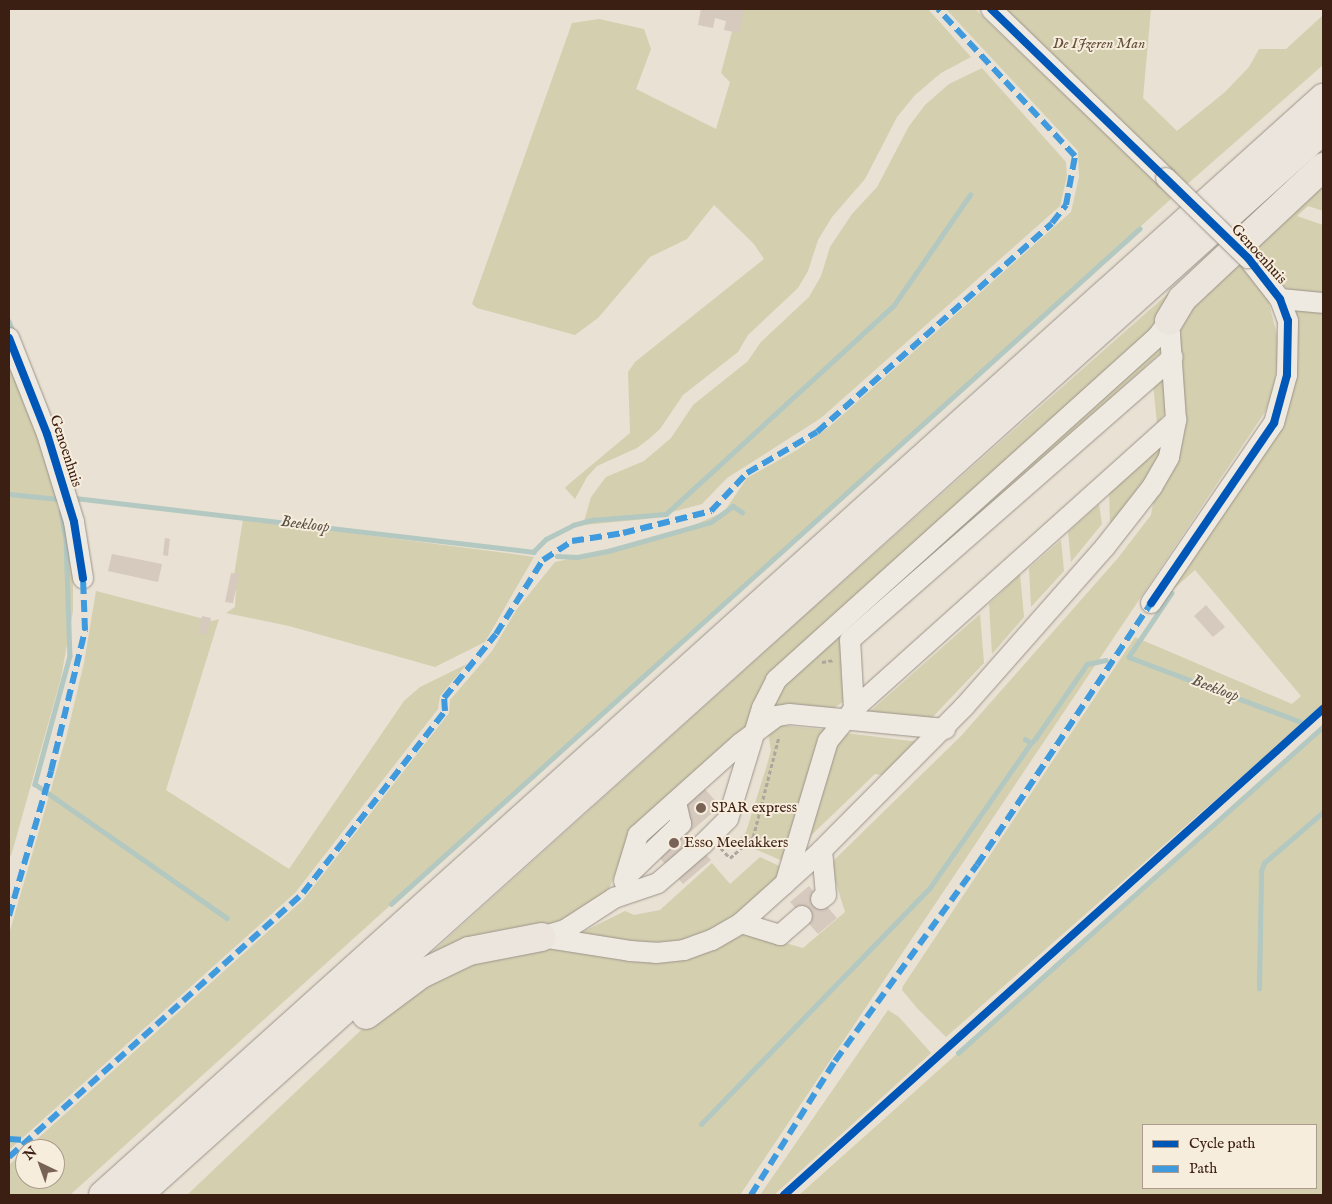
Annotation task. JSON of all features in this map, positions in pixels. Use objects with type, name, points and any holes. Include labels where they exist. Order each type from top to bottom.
[{"type":"highway","points":[[103,1195],[1323,98]]},
{"type":"highway","points":[[138,1195],[1323,130]]},
{"type":"highway","points":[[1169,322],[1182,299],[1323,167]]},
{"type":"highway","points":[[246,1099],[311,1059],[421,974],[469,951],[542,937]]},
{"type":"street","name":"Genoenhuis","points":[[991,9],[1248,258],[1280,299],[1288,321],[1288,375],[1274,422],[1151,604]]},
{"type":"street","points":[[1280,299],[1323,303]]},
{"type":"street","points":[[542,937],[599,948],[656,953],[684,950],[712,940],[741,923],[822,850],[945,729],[1106,547],[1152,487],[1169,457],[1176,420],[1169,322]]},
{"type":"street","points":[[542,937],[565,930],[619,890],[658,883],[728,819],[757,730],[762,708],[776,680],[1157,337],[1169,322]]},
{"type":"street","name":"Genoenhuis","points":[[9,338],[53,452],[74,522],[83,578]]},
{"type":"street","points":[[849,715],[850,640],[1172,357]]},
{"type":"street","points":[[785,884],[828,741],[849,715],[1176,420]]},
{"type":"street","points":[[619,890],[638,835],[757,730],[784,714],[849,715],[945,729]]},
{"type":"street","points":[[821,899],[826,895],[822,850]]},
{"type":"street","points":[[741,923],[780,935],[802,916]]},
{"type":"path","points":[[820,662],[851,657]]},
{"type":"path","points":[[710,836],[730,858],[753,837],[784,714]]},
{"type":"green space","points":[[738,9],[928,9],[971,57],[941,73],[915,95],[897,117],[865,179],[832,217],[818,240],[808,271],[798,288],[748,335],[738,352],[683,395],[660,429],[650,438],[637,448],[597,466],[587,477],[575,499],[565,488],[630,433],[628,372],[635,362],[764,259],[754,244],[714,205],[687,239],[650,257],[598,318],[575,335],[477,308],[472,304],[572,23],[599,19],[644,29],[651,49],[636,89],[716,129],[730,82],[721,73]]},
{"type":"green space","points":[[946,9],[975,9],[1172,198],[70,1195],[9,1195],[9,1165],[15,1159],[15,1189],[65,1189],[65,1139],[37,1139],[303,900],[449,713],[450,700],[492,651],[517,609],[555,562],[634,545],[687,528],[724,512],[747,478],[797,450],[829,427],[1071,212],[1079,177],[1078,151]]},
{"type":"green space","name":"De IJzeren Man","points":[[1001,9],[1151,9],[1143,98],[1177,131],[1225,92],[1249,67],[1259,49],[1286,49],[1323,15],[1323,65],[1184,187]]},
{"type":"green space","points":[[982,68],[1066,162],[1067,176],[1060,206],[821,418],[727,478],[702,504],[646,519],[583,525],[591,497],[606,477],[644,461],[671,438],[693,405],[748,361],[760,343],[809,297],[821,276],[830,247],[852,214],[877,187],[909,126],[925,105],[949,84]]},
{"type":"green space","points":[[1323,175],[1323,211],[1308,206],[1297,216],[1323,225],[1323,293],[1288,290],[1246,249]]},
{"type":"green space","points":[[1236,257],[1266,292],[1280,346],[1273,391],[1265,412],[740,1195],[187,1195],[397,996],[470,955],[545,945],[630,956],[739,930],[803,948],[845,912],[830,864],[961,736],[1118,558],[1151,515],[1155,492],[1174,461],[1181,316]]},
{"type":"green space","points":[[1172,290],[1153,333],[773,675],[752,724],[627,843],[608,892],[561,923],[399,982],[823,599]]},
{"type":"green space","points":[[1296,310],[1323,312],[1323,705],[946,1037],[917,1008],[902,990],[903,986],[1135,637],[1292,704],[1301,696],[1195,570],[1160,601],[1293,386],[1298,355],[1295,330],[1290,315]]},
{"type":"green space","points":[[1163,338],[1163,351],[846,636],[850,697],[834,708],[817,710],[767,709],[774,690]]},
{"type":"green space","points":[[9,364],[44,450],[73,572],[73,611],[61,678],[11,856],[9,855]]},
{"type":"green space","points":[[1167,370],[1169,408],[1157,424],[1153,383]]},
{"type":"green space","points":[[1167,440],[1157,468],[1110,524],[1109,490]]},
{"type":"green space","points":[[1099,504],[1102,524],[1071,562],[1068,532]]},
{"type":"green space","points":[[243,519],[534,557],[485,642],[435,667],[289,626],[226,613],[235,607],[236,590],[232,588]]},
{"type":"green space","points":[[1061,540],[1064,571],[1031,607],[1029,568]]},
{"type":"green space","points":[[1020,574],[1024,617],[992,654],[989,604]]},
{"type":"green space","points":[[96,591],[212,621],[219,619],[166,790],[289,869],[404,701],[420,687],[467,664],[440,696],[438,709],[295,893],[21,1139],[15,1139],[15,1145],[9,1150],[9,934],[67,734],[84,663]]},
{"type":"green space","points":[[980,614],[984,663],[928,722],[866,715]]},
{"type":"green space","points":[[779,725],[828,730],[787,863],[737,841],[746,832],[767,765],[771,750],[768,733]]},
{"type":"green space","points":[[1323,729],[1323,1195],[799,1195],[1082,942]]},
{"type":"green space","points":[[845,733],[911,741],[926,739],[888,776],[875,774],[801,845],[835,740]]},
{"type":"green space","points":[[760,857],[784,868],[779,884],[709,936],[656,949],[572,937],[625,911],[634,915],[660,910],[712,863],[730,884]]},
{"type":"green space","points":[[888,1010],[899,1017],[931,1053],[774,1195],[760,1195]]},
{"type":"building","points":[[701,9],[744,9],[739,33],[724,30],[726,21],[715,18],[713,28],[698,25]]},
{"type":"building","points":[[165,538],[170,539],[168,556],[163,555]]},
{"type":"building","points":[[112,554],[162,564],[158,582],[108,571]]},
{"type":"building","points":[[231,573],[239,574],[233,603],[225,602]]},
{"type":"building","points":[[1206,605],[1225,627],[1213,637],[1194,616]]},
{"type":"building","points":[[202,616],[211,618],[206,635],[198,633]]},
{"type":"building","points":[[704,788],[720,806],[688,834],[711,860],[683,884],[641,837]]},
{"type":"building","points":[[809,886],[837,918],[818,934],[790,902]]},
{"type":"waterway","points":[[533,552],[546,539],[573,525],[592,520],[666,514],[894,305],[970,195]]},
{"type":"waterway","points":[[391,904],[1139,229]]},
{"type":"waterway","points":[[9,321],[14,334]]},
{"type":"waterway","name":"Beekloop","points":[[9,494],[59,499]]},
{"type":"waterway","name":"Beekloop","points":[[75,498],[534,552]]},
{"type":"waterway","name":"Beekloop","points":[[557,556],[577,557],[608,551],[711,522],[733,506],[742,512]]},
{"type":"waterway","points":[[61,511],[66,538],[70,656],[35,784],[227,918]]},
{"type":"waterway","name":"Beekloop","points":[[1172,593],[1129,657],[1301,722]]},
{"type":"waterway","name":"Beekloop","points":[[1025,739],[1031,743],[1035,739],[1087,664],[1106,660]]},
{"type":"waterway","points":[[958,1053],[1323,727]]},
{"type":"waterway","points":[[701,1124],[929,889],[1031,743]]},
{"type":"waterway","points":[[1259,989],[1261,871],[1264,863],[1323,812]]},
{"type":"marked path","points":[[9,1157],[303,893],[445,711],[444,698],[496,634],[543,560],[572,541],[623,533],[711,511],[747,473],[817,432],[1052,223],[1066,205],[1075,156],[938,9]]},
{"type":"marked path","points":[[9,916],[51,771],[85,630],[83,578]]},
{"type":"marked path","points":[[751,1195],[835,1061],[977,865],[1151,603]]},
{"type":"marked path","points":[[9,1139],[15,1139]]},
{"type":"cycle path","points":[[991,9],[1248,258],[1280,299],[1288,321],[1287,375],[1274,423],[1151,603]]},
{"type":"cycle path","points":[[9,338],[47,434],[74,522],[83,578]]},
{"type":"cycle path","points":[[784,1195],[1323,709]]},
{"type":"place","name":"SPAR express","points":[[701,808]]},
{"type":"place","name":"Esso Meelakkers","points":[[674,843]]}]
